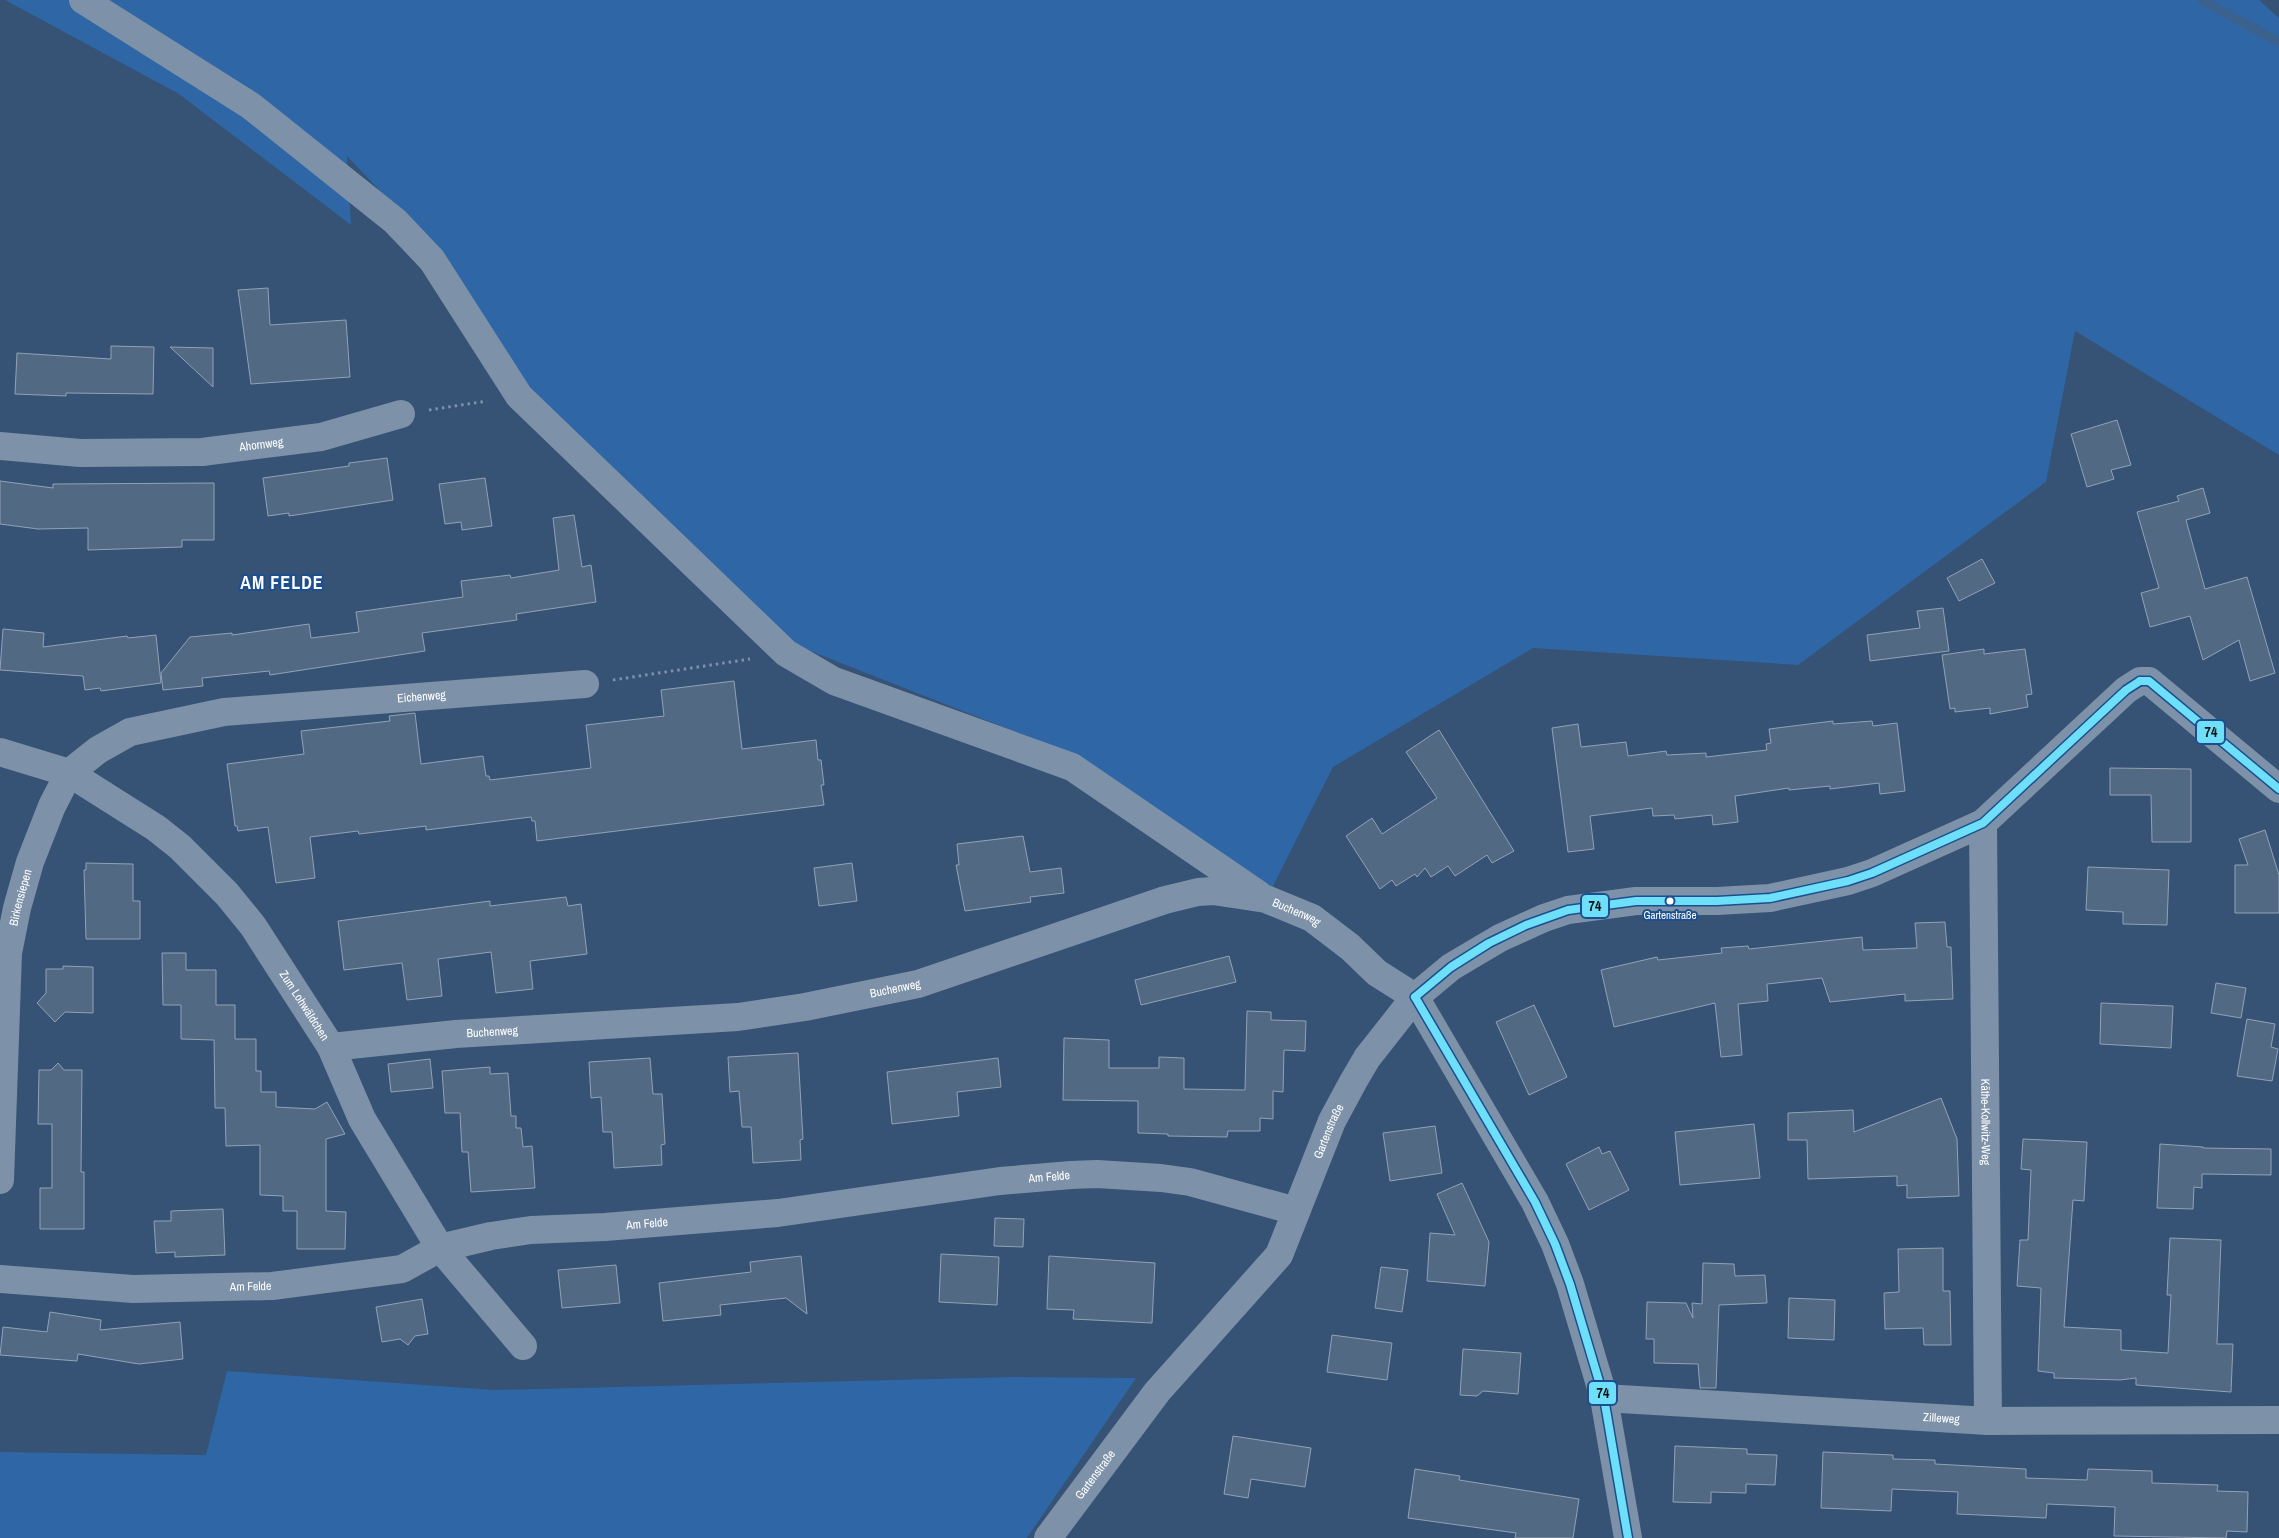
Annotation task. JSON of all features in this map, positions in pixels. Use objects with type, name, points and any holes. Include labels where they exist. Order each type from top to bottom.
[{"type":"street","points":[[83,0],[251,106],[395,221],[432,260],[519,396],[786,653],[834,681],[1072,767],[1266,899]]},
{"type":"street","name":"Ahornweg","points":[[0,446],[80,453],[202,452],[321,437],[402,414]]},
{"type":"street","name":"Gartenstraße","points":[[1048,1538],[1157,1392],[1279,1255],[1332,1122],[1367,1058],[1415,997],[1451,967],[1473,953],[1526,925],[1558,913],[1592,906],[1636,901],[1717,901],[1770,898],[1848,881],[1872,873],[1983,823],[2126,690],[2140,681],[2149,682],[2279,789]]},
{"type":"street","name":"Eichenweg","points":[[69,773],[98,750],[130,732],[224,712],[585,684]]},
{"type":"street","name":"Zum Lohwäldchen","points":[[0,752],[69,773],[156,828],[180,847],[227,894],[253,926],[331,1047],[362,1119],[440,1248],[523,1346]]},
{"type":"street","name":"Birkensiepen","points":[[0,1180],[8,953],[17,908],[30,862],[52,806],[69,773]]},
{"type":"street","name":"Käthe-Kollwitz-Weg","points":[[1983,823],[1988,1421]]},
{"type":"street","name":"Buchenweg","points":[[331,1047],[456,1034],[738,1017],[805,1007],[918,984],[1165,900],[1198,892],[1226,892],[1266,899],[1312,918],[1350,947],[1378,973],[1415,997]]},
{"type":"street","points":[[1415,997],[1535,1202],[1555,1244],[1570,1284],[1604,1398],[1628,1538]]},
{"type":"street","name":"Am Felde","points":[[0,1279],[133,1288],[272,1286],[402,1269],[440,1248],[531,1230],[625,1226],[778,1213],[1000,1181],[1097,1174],[1190,1182],[1296,1211]]},
{"type":"street","name":"Zilleweg","points":[[1604,1398],[1988,1421],[2279,1420]]},
{"type":"path","points":[[402,414],[519,396]]},
{"type":"path","points":[[585,684],[786,653]]},
{"type":"shaded area","points":[[5,0],[2259,0],[2279,18],[2279,455],[2075,331],[2046,482],[1798,665],[1533,648],[1333,767],[1272,888],[1082,758],[790,643],[528,389],[439,253],[347,156],[351,225],[179,94]]},
{"type":"shaded area","points":[[227,1371],[495,1390],[1013,1377],[1136,1378],[1027,1538],[0,1538],[0,1452],[206,1455]]},
{"type":"building","points":[[268,288],[270,325],[346,320],[350,377],[251,384],[238,290]]},
{"type":"building","points":[[111,346],[154,347],[153,394],[66,393],[66,396],[15,394],[17,353],[111,359]]},
{"type":"building","points":[[170,347],[213,348],[213,387]]},
{"type":"building","points":[[2117,420],[2131,465],[2111,470],[2114,479],[2087,487],[2071,434]]},
{"type":"building","points":[[387,458],[393,500],[289,516],[289,513],[268,516],[263,478],[349,466],[349,463]]},
{"type":"building","points":[[485,478],[492,526],[462,530],[461,522],[445,524],[439,484]]},
{"type":"building","points":[[0,481],[53,488],[53,484],[214,483],[214,540],[182,540],[182,547],[88,550],[88,528],[38,529],[0,524]]},
{"type":"building","points":[[2203,488],[2210,513],[2186,520],[2205,589],[2247,577],[2275,673],[2250,681],[2239,640],[2203,660],[2190,616],[2150,627],[2141,593],[2159,588],[2137,512],[2179,501],[2177,496]]},
{"type":"building","points":[[574,515],[582,567],[591,565],[596,602],[516,614],[517,620],[422,633],[425,651],[270,675],[269,671],[202,678],[203,686],[163,690],[161,673],[190,637],[232,633],[232,635],[309,624],[311,638],[359,632],[356,612],[463,597],[461,581],[510,575],[511,578],[559,570],[553,518]]},
{"type":"building","points":[[1982,559],[1995,583],[1959,601],[1947,578]]},
{"type":"building","points":[[1943,608],[1949,651],[1870,661],[1867,635],[1920,628],[1917,611]]},
{"type":"building","points":[[3,629],[44,633],[43,647],[127,636],[128,638],[156,635],[161,683],[101,691],[100,688],[85,690],[83,676],[0,670]]},
{"type":"building","points":[[1984,649],[1984,654],[2025,649],[2032,694],[2026,695],[2028,707],[1990,714],[1990,708],[1955,712],[1955,708],[1950,709],[1942,655]]},
{"type":"building","points":[[734,681],[742,749],[816,740],[818,760],[821,760],[824,785],[821,785],[824,805],[537,841],[535,821],[532,821],[531,817],[426,830],[426,826],[359,834],[358,831],[310,837],[315,878],[276,883],[268,827],[238,831],[237,826],[235,826],[227,764],[304,754],[301,731],[390,721],[389,716],[415,713],[421,764],[483,756],[486,776],[489,776],[490,780],[591,768],[586,725],[664,716],[661,690]]},
{"type":"building","points":[[1833,721],[1833,724],[1872,721],[1873,726],[1897,723],[1905,791],[1880,794],[1879,783],[1830,789],[1830,786],[1789,790],[1789,788],[1735,796],[1738,822],[1713,825],[1712,815],[1675,819],[1674,815],[1653,816],[1652,808],[1590,816],[1594,849],[1568,852],[1552,728],[1578,724],[1581,747],[1626,742],[1628,756],[1666,751],[1667,755],[1706,753],[1706,757],[1767,750],[1766,744],[1771,743],[1769,729]]},
{"type":"building","points":[[1439,730],[1514,851],[1492,863],[1487,855],[1455,876],[1448,866],[1431,877],[1425,868],[1417,877],[1415,874],[1396,886],[1392,880],[1380,889],[1346,836],[1372,818],[1382,834],[1437,798],[1406,752]]},
{"type":"building","points":[[2110,768],[2191,769],[2191,842],[2152,842],[2151,795],[2110,795]]},
{"type":"building","points":[[2265,830],[2279,875],[2279,913],[2235,913],[2235,865],[2248,865],[2239,839]]},
{"type":"building","points":[[1023,836],[1030,872],[1061,868],[1064,893],[1030,897],[1031,902],[965,911],[956,865],[959,865],[957,844]]},
{"type":"building","points":[[86,863],[133,864],[133,901],[140,901],[140,939],[86,939],[84,870],[86,870]]},
{"type":"building","points":[[852,863],[857,901],[819,906],[814,868]]},
{"type":"building","points":[[2088,867],[2169,870],[2167,925],[2123,924],[2123,912],[2086,910]]},
{"type":"building","points":[[566,897],[568,906],[581,904],[587,954],[530,961],[533,989],[496,993],[491,952],[438,959],[442,996],[407,1000],[402,963],[344,970],[338,921],[490,901],[490,906]]},
{"type":"building","points":[[1945,922],[1947,947],[1951,947],[1953,999],[1905,1001],[1905,994],[1830,1002],[1822,978],[1767,984],[1768,1001],[1738,1004],[1742,1055],[1721,1057],[1715,1003],[1614,1027],[1601,970],[1657,957],[1658,960],[1722,953],[1721,948],[1748,946],[1749,949],[1862,937],[1863,950],[1917,948],[1915,923]]},
{"type":"building","points":[[162,953],[186,953],[186,970],[216,970],[216,1005],[235,1005],[235,1039],[256,1039],[256,1071],[261,1071],[261,1092],[276,1092],[276,1107],[315,1109],[327,1102],[345,1134],[326,1139],[326,1211],[346,1212],[345,1249],[297,1249],[297,1211],[283,1211],[283,1196],[260,1195],[260,1145],[226,1146],[225,1108],[215,1108],[214,1040],[181,1039],[181,1005],[163,1005]]},
{"type":"building","points":[[1229,956],[1236,982],[1141,1005],[1135,980]]},
{"type":"building","points":[[63,966],[93,967],[93,1013],[65,1012],[55,1022],[37,1003],[46,993],[46,969],[63,969]]},
{"type":"building","points":[[2216,983],[2246,988],[2241,1018],[2211,1013]]},
{"type":"building","points":[[2101,1003],[2173,1006],[2171,1048],[2100,1044]]},
{"type":"building","points":[[1534,1005],[1567,1077],[1529,1095],[1496,1022]]},
{"type":"building","points":[[1247,1011],[1271,1012],[1271,1020],[1306,1021],[1305,1051],[1284,1050],[1283,1092],[1273,1091],[1273,1119],[1260,1118],[1260,1131],[1228,1131],[1227,1137],[1168,1136],[1168,1134],[1138,1133],[1138,1101],[1063,1100],[1064,1038],[1109,1040],[1109,1068],[1159,1068],[1159,1057],[1184,1058],[1184,1089],[1245,1090]]},
{"type":"building","points":[[2247,1019],[2275,1024],[2271,1047],[2278,1049],[2272,1081],[2237,1076]]},
{"type":"building","points":[[798,1053],[803,1139],[800,1140],[801,1160],[753,1163],[751,1127],[742,1127],[739,1091],[730,1092],[728,1057]]},
{"type":"building","points":[[650,1058],[653,1094],[662,1094],[665,1144],[661,1145],[662,1165],[614,1168],[612,1132],[603,1132],[601,1097],[591,1098],[589,1062]]},
{"type":"building","points":[[998,1058],[1001,1087],[957,1092],[959,1116],[892,1124],[887,1072]]},
{"type":"building","points":[[430,1059],[433,1088],[391,1092],[388,1064]]},
{"type":"building","points":[[58,1063],[64,1070],[82,1070],[81,1172],[84,1172],[84,1229],[40,1229],[40,1188],[52,1188],[52,1124],[38,1124],[39,1070],[51,1070]]},
{"type":"building","points":[[490,1067],[490,1074],[508,1073],[511,1116],[516,1116],[516,1128],[521,1128],[523,1147],[532,1146],[535,1188],[471,1192],[468,1152],[462,1152],[460,1113],[445,1113],[442,1071]]},
{"type":"building","points":[[1941,1098],[1957,1139],[1959,1196],[1907,1198],[1907,1185],[1897,1186],[1897,1176],[1808,1179],[1807,1140],[1788,1140],[1788,1113],[1853,1110],[1854,1132]]},
{"type":"building","points":[[1754,1124],[1760,1178],[1680,1185],[1675,1132]]},
{"type":"building","points":[[1435,1126],[1442,1173],[1390,1181],[1383,1133]]},
{"type":"building","points":[[2023,1139],[2087,1142],[2084,1201],[2073,1200],[2064,1327],[2121,1330],[2121,1350],[2168,1353],[2171,1295],[2167,1295],[2170,1238],[2221,1240],[2217,1344],[2233,1344],[2231,1392],[2136,1385],[2136,1378],[2120,1380],[2054,1378],[2054,1373],[2038,1371],[2041,1288],[2017,1286],[2020,1240],[2028,1240],[2031,1170],[2021,1169]]},
{"type":"building","points":[[2160,1144],[2203,1148],[2271,1149],[2271,1175],[2202,1174],[2202,1188],[2194,1187],[2193,1209],[2157,1208]]},
{"type":"building","points":[[1599,1147],[1602,1154],[1610,1151],[1629,1190],[1589,1210],[1566,1164]]},
{"type":"building","points":[[1462,1183],[1489,1242],[1485,1286],[1427,1281],[1430,1233],[1455,1235],[1437,1194]]},
{"type":"building","points":[[223,1209],[225,1255],[175,1257],[175,1252],[156,1253],[154,1221],[171,1221],[171,1211]]},
{"type":"building","points":[[995,1218],[1024,1219],[1023,1247],[994,1246]]},
{"type":"building","points":[[1943,1248],[1943,1291],[1950,1291],[1951,1345],[1924,1345],[1923,1328],[1885,1329],[1884,1293],[1899,1292],[1898,1249]]},
{"type":"building","points":[[941,1254],[999,1257],[997,1305],[939,1302]]},
{"type":"building","points":[[801,1256],[807,1314],[786,1298],[720,1305],[721,1315],[663,1321],[659,1283],[751,1272],[750,1262]]},
{"type":"building","points":[[1049,1256],[1155,1263],[1152,1323],[1073,1319],[1074,1310],[1047,1309]]},
{"type":"building","points":[[1703,1263],[1734,1264],[1735,1276],[1765,1275],[1767,1303],[1719,1305],[1716,1388],[1700,1388],[1698,1364],[1654,1363],[1654,1339],[1646,1339],[1647,1302],[1686,1303],[1693,1318],[1692,1303],[1702,1304]]},
{"type":"building","points":[[616,1265],[620,1303],[562,1308],[558,1270]]},
{"type":"building","points":[[1381,1267],[1408,1270],[1402,1312],[1375,1308]]},
{"type":"building","points":[[1789,1298],[1835,1300],[1834,1340],[1788,1338]]},
{"type":"building","points":[[422,1299],[428,1334],[415,1336],[408,1345],[400,1339],[382,1342],[376,1307]]},
{"type":"building","points":[[50,1312],[101,1320],[100,1330],[180,1322],[183,1359],[139,1364],[78,1354],[77,1361],[0,1355],[3,1327],[47,1332]]},
{"type":"building","points":[[1332,1335],[1392,1343],[1387,1380],[1327,1372]]},
{"type":"building","points":[[1463,1349],[1521,1353],[1518,1394],[1483,1391],[1477,1396],[1460,1395]]},
{"type":"building","points":[[1233,1436],[1311,1448],[1305,1487],[1251,1479],[1248,1498],[1224,1494]]},
{"type":"building","points":[[1675,1446],[1747,1449],[1747,1454],[1777,1455],[1775,1485],[1746,1484],[1746,1493],[1711,1492],[1711,1503],[1673,1502]]},
{"type":"building","points":[[1823,1452],[1893,1455],[1893,1459],[1935,1460],[1935,1464],[2026,1469],[2026,1478],[2087,1480],[2088,1469],[2152,1471],[2152,1483],[2218,1485],[2217,1491],[2248,1492],[2247,1532],[2227,1531],[2226,1538],[2114,1536],[2115,1507],[2047,1504],[2046,1518],[1957,1514],[1958,1492],[1892,1489],[1891,1511],[1821,1508]]},
{"type":"building","points":[[1415,1469],[1460,1476],[1459,1480],[1579,1499],[1573,1538],[1515,1538],[1516,1533],[1408,1518]]},
{"type":"waterway","points":[[2202,0],[2279,42]]},
{"type":"transit line","name":"74","points":[[2140,681],[2149,681],[2279,789]]},
{"type":"transit line","name":"74","points":[[1415,997],[1451,967],[1489,943],[1526,925],[1568,910],[1636,901],[1717,901],[1770,898],[1848,881],[1872,873],[1983,823],[2126,690],[2140,681]]},
{"type":"transit line","name":"74","points":[[1415,997],[1535,1202],[1555,1244],[1570,1284],[1604,1398],[1628,1538]]},
{"type":"place","name":"Gartenstraße","points":[[1670,901]]},
{"type":"district","name":"AM FELDE","points":[[282,583]]}]
